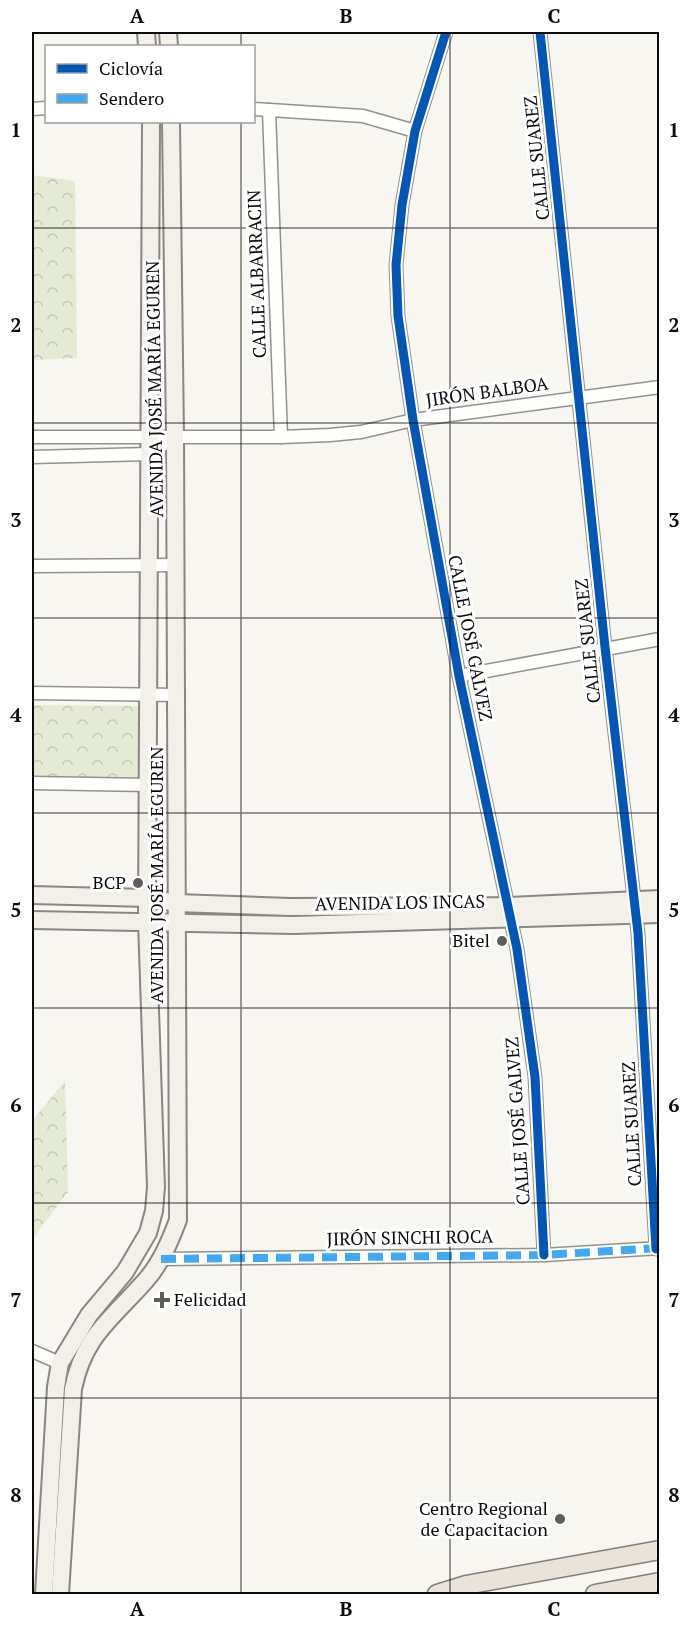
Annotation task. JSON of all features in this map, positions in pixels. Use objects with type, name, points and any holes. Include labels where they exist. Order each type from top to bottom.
[{"type":"main road","name":"AVENIDA JOSÉ MARÍA EGUREN","points":[[44,1594],[56,1387],[60,1363],[89,1315],[125,1272],[148,1233],[154,1211],[156,1187],[147,921],[151,123]]},
{"type":"main road","name":"AVENIDA JOSÉ MARÍA EGUREN","points":[[60,1594],[73,1389],[77,1367],[92,1339],[146,1280],[161,1259],[178,1220],[177,695],[171,123]]},
{"type":"main road","name":"AVENIDA LOS INCAS","points":[[32,895],[148,898],[177,903],[510,913]]},
{"type":"main road","name":"AVENIDA LOS INCAS","points":[[635,908],[660,899]]},
{"type":"main road","name":"AVENIDA LOS INCAS","points":[[32,920],[294,925],[635,908],[660,914]]},
{"type":"main road","points":[[437,1594],[466,1585],[660,1550]]},
{"type":"main road","points":[[595,1594],[660,1582]]},
{"type":"street","name":"CALLE JOSÉ GALVEZ","points":[[446,32],[415,131],[402,205],[396,265],[398,316],[413,420],[459,676],[517,949],[535,1077],[544,1255]]},
{"type":"street","name":"CALLE SUAREZ","points":[[540,32],[635,908],[658,1248]]},
{"type":"street","points":[[255,109],[363,116],[415,131]]},
{"type":"street","name":"CALLE ALBARRACIN","points":[[269,110],[281,438]]},
{"type":"street","name":"JIRÓN BALBOA","points":[[32,437],[281,438],[362,432],[413,420],[660,387]]},
{"type":"street","points":[[32,457],[149,454],[175,436]]},
{"type":"street","points":[[32,566],[176,565]]},
{"type":"street","points":[[459,676],[605,647],[660,639]]},
{"type":"street","points":[[32,693],[177,695]]},
{"type":"street","points":[[32,783],[148,785]]},
{"type":"street","name":"JIRÓN SINCHI ROCA","points":[[161,1259],[544,1255],[658,1248]]},
{"type":"street","points":[[32,1351],[60,1363]]},
{"type":"green space","points":[[32,175],[75,181],[77,358],[32,360]]},
{"type":"green space","points":[[32,705],[139,706],[139,780],[32,777]]},
{"type":"green space","points":[[65,1081],[68,1192],[32,1240],[32,1121]]},
{"type":"marked path","points":[[161,1259],[544,1255],[659,1248]]},
{"type":"cycle path","points":[[446,32],[415,131],[402,205],[396,265],[398,316],[413,420],[459,676],[517,949],[535,1077],[544,1255]]},
{"type":"cycle path","points":[[540,32],[605,647],[638,933],[656,1249]]},
{"type":"place","name":"BCP","points":[[138,883]]},
{"type":"place","name":"Bitel","points":[[502,941]]},
{"type":"place","name":"Felicidad","points":[[162,1300]]},
{"type":"place","name":"Centro Regional de Capacitacion","points":[[560,1519]]}]
